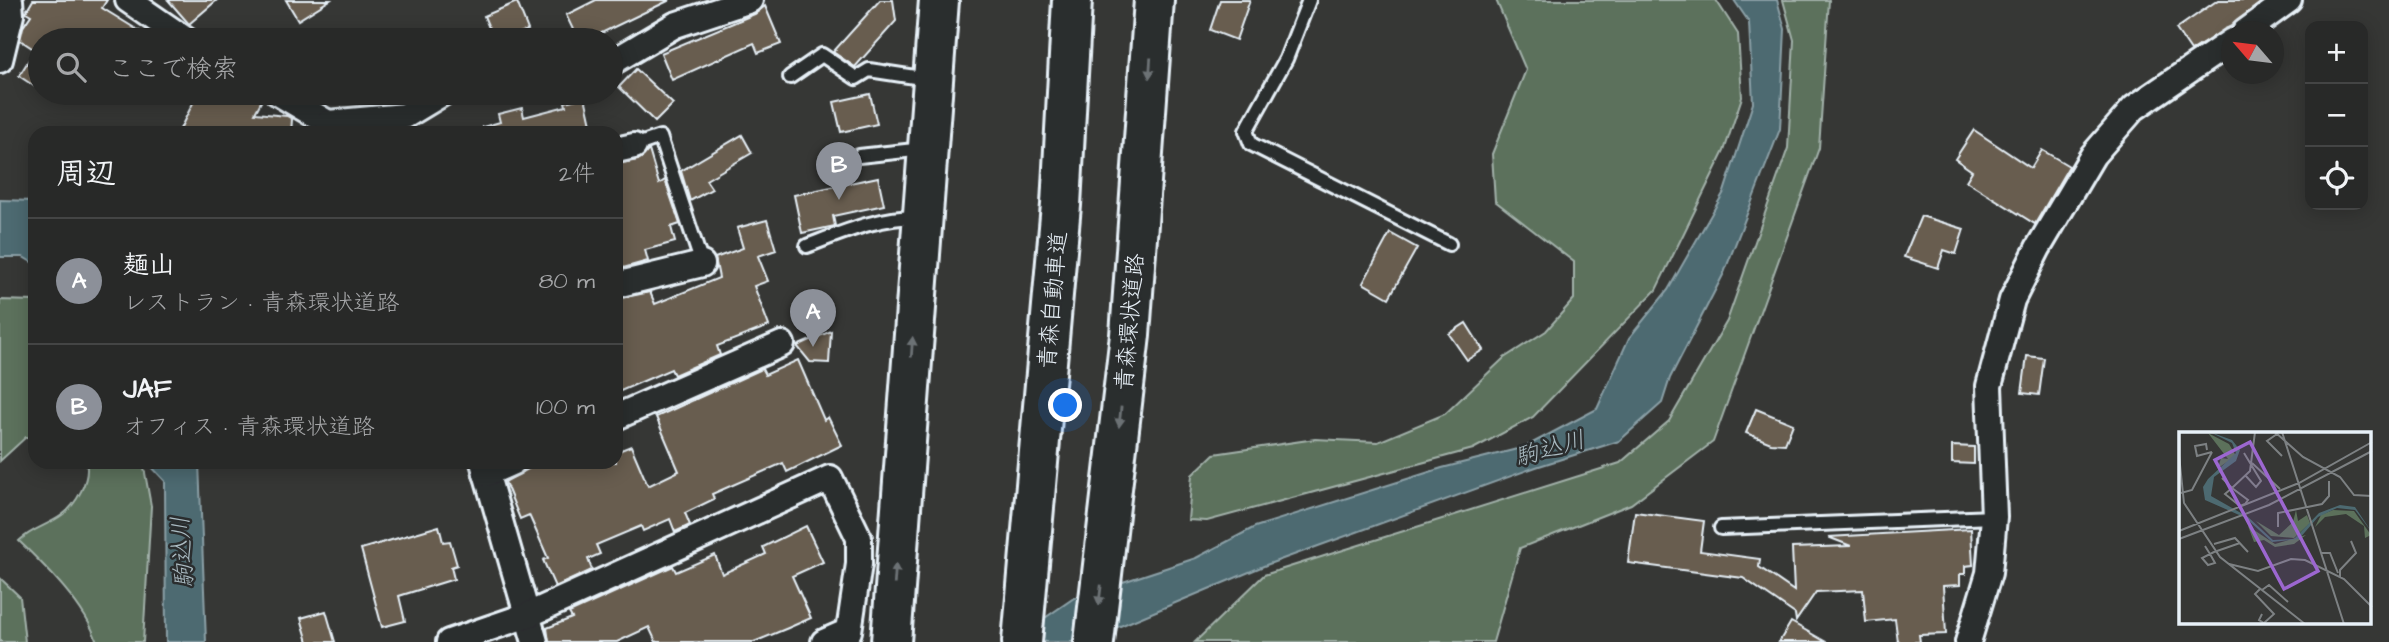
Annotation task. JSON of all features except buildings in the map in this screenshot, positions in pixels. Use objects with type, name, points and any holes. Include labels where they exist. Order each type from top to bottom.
[{"type":"highway","points":[[891,642],[939,0]]},
{"type":"highway","name":"青森自動車道","points":[[1022,642],[1061,205],[1072,0]]},
{"type":"highway","name":"青森環状道路","points":[[1094,642],[1130,335],[1154,0]]},
{"type":"street","points":[[0,60],[11,15],[10,0]]},
{"type":"street","points":[[128,0],[169,28]]},
{"type":"street","points":[[623,56],[675,25],[750,0]]},
{"type":"street","points":[[2260,21],[2289,0]]},
{"type":"street","points":[[1968,642],[1989,573],[1994,517],[1989,386],[2012,300],[2038,248],[2092,155],[2134,108],[2221,48]]},
{"type":"street","points":[[300,105],[330,126]]},
{"type":"street","points":[[345,126],[405,116],[423,105]]},
{"type":"street","points":[[623,283],[702,264]]},
{"type":"street","points":[[623,414],[782,344]]},
{"type":"street","points":[[484,469],[535,642]]},
{"type":"street","points":[[449,642],[528,615],[830,478],[859,538],[859,564],[849,631],[824,642]]},
{"type":"lane","points":[[1309,0],[1286,59],[1247,131],[1251,144],[1450,244]]},
{"type":"lane","points":[[790,77],[822,55],[856,78],[869,70],[914,79],[932,79]]},
{"type":"lane","points":[[625,148],[660,137],[702,264]]},
{"type":"lane","points":[[859,156],[926,149]]},
{"type":"lane","points":[[807,246],[864,225],[902,216],[921,217]]},
{"type":"lane","points":[[1721,528],[1994,517]]},
{"type":"green space","points":[[1496,0],[1716,0],[1738,34],[1742,97],[1724,151],[1656,290],[1533,417],[1473,449],[1207,521],[1188,520],[1192,475],[1214,454],[1315,439],[1378,442],[1445,414],[1504,358],[1546,331],[1574,299],[1574,262],[1495,201],[1492,154],[1526,70]]},
{"type":"green space","points":[[1783,0],[1829,0],[1819,148],[1713,442],[1631,504],[1520,548],[1493,642],[1195,642],[1264,575],[1620,463],[1669,421],[1727,321],[1788,148],[1794,40]]},
{"type":"green space","points":[[0,300],[28,301],[28,437],[0,461]]},
{"type":"green space","points":[[87,469],[144,469],[151,506],[143,642],[97,642],[92,628],[74,601],[19,541],[62,515],[81,491]]},
{"type":"green space","points":[[0,578],[20,597],[25,642],[0,642]]},
{"type":"water","name":"駒込川","points":[[1734,0],[1777,0],[1785,29],[1780,129],[1724,273],[1670,378],[1662,403],[1619,441],[1536,467],[1266,565],[1082,642],[1010,642],[1074,598],[1196,558],[1255,527],[1442,468],[1525,447],[1597,409],[1629,338],[1668,290],[1724,192],[1753,103],[1749,22]]},
{"type":"water","points":[[0,200],[28,201],[28,260],[23,257],[0,257]]},
{"type":"water","name":"駒込川","points":[[154,469],[199,469],[206,642],[166,642],[165,481]]},
{"type":"place","name":"JAF","points":[[839,200]]},
{"type":"place","name":"麺山","points":[[813,347]]}]
